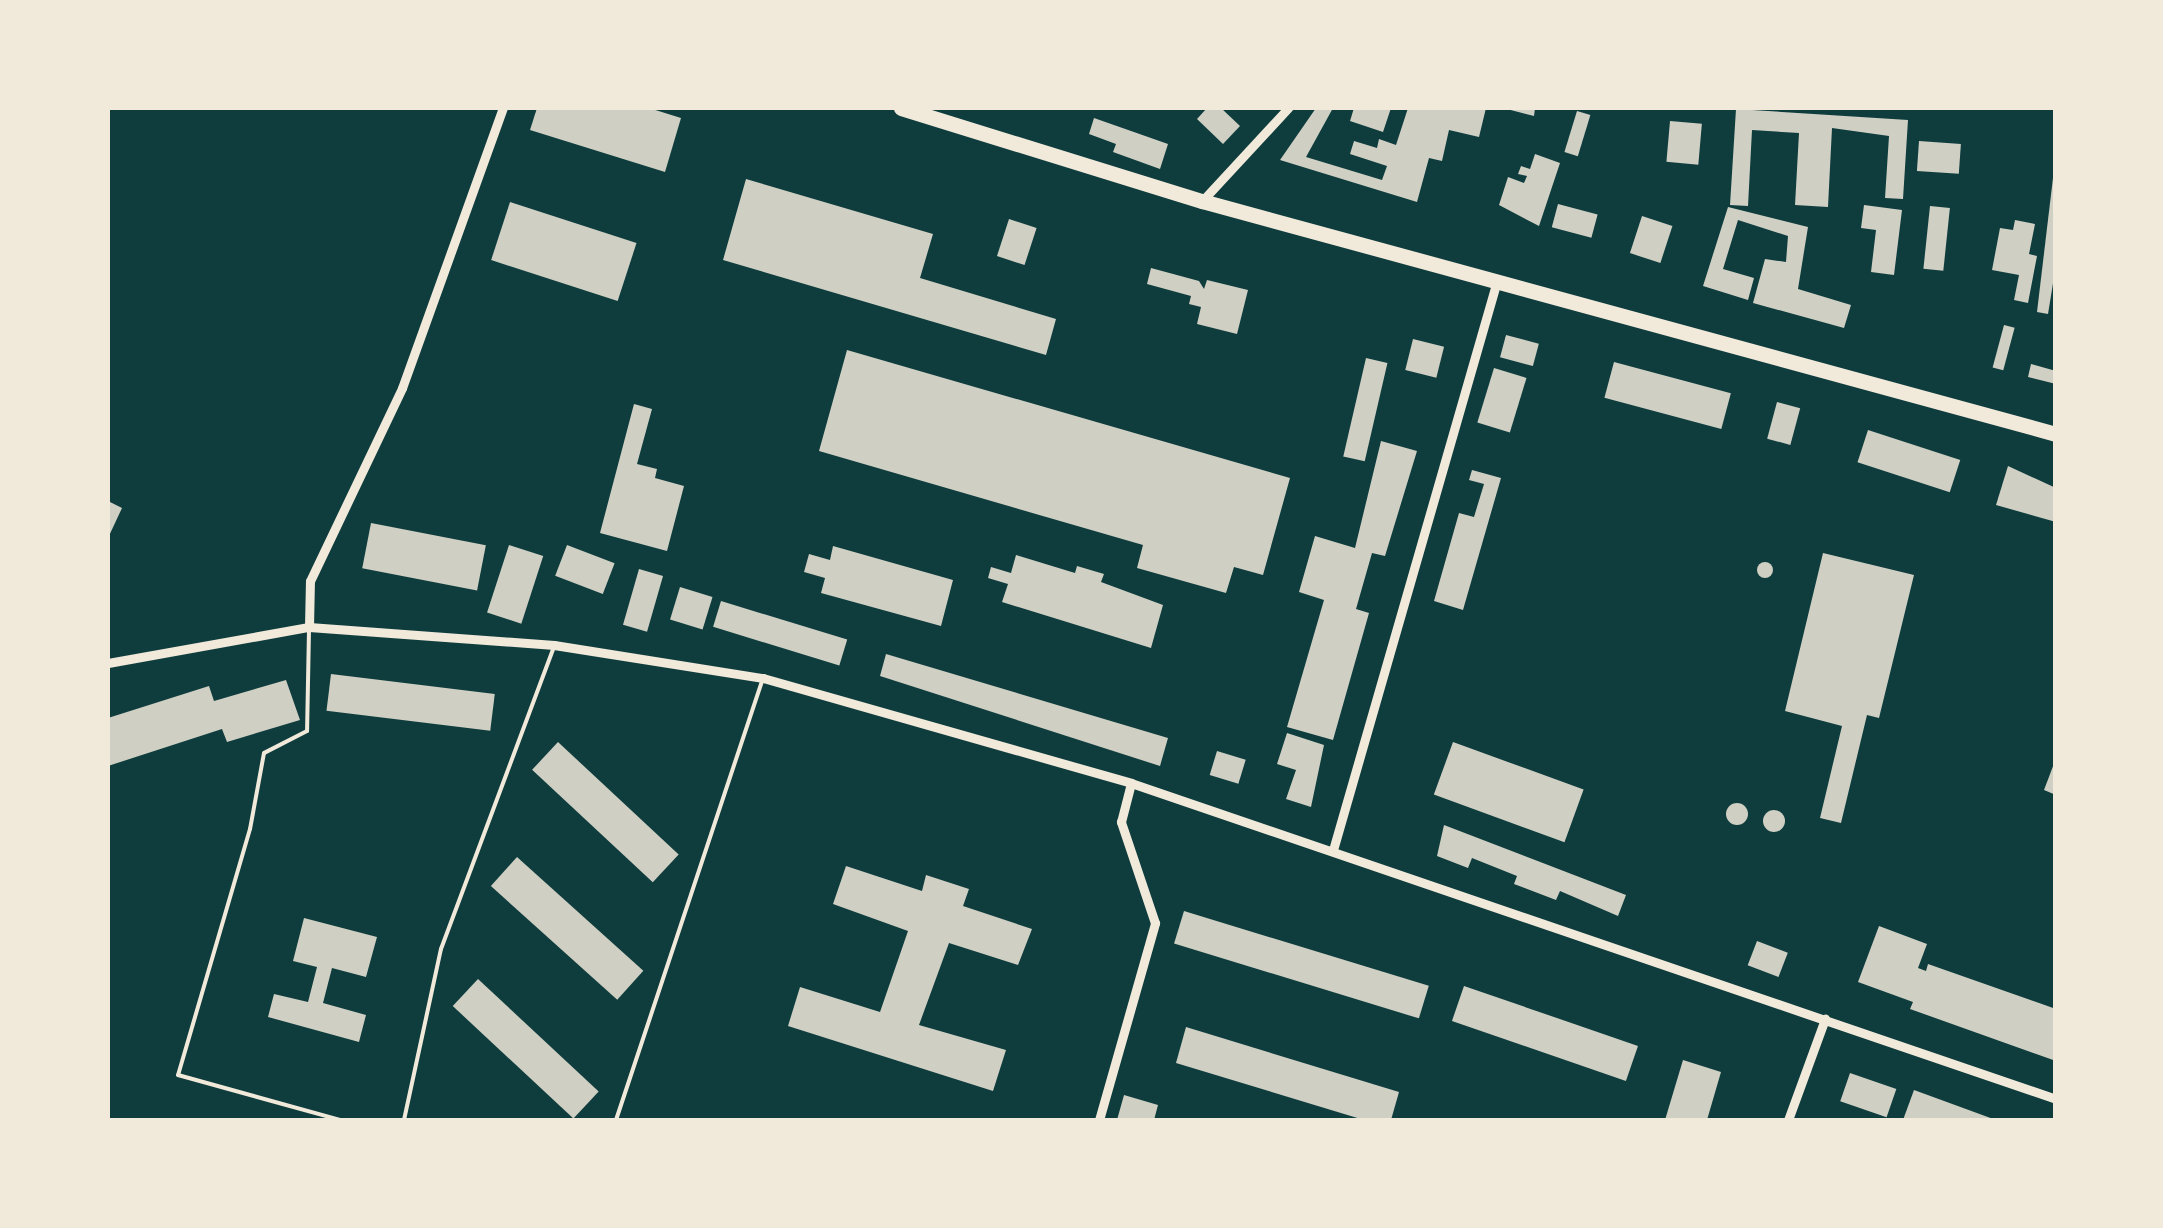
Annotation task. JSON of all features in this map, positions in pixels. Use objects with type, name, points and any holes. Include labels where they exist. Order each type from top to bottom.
[{"type":"highway","points":[[901,108],[1202,201],[1496,284],[2056,434]]},
{"type":"street","points":[[309,627],[310,581],[402,388],[503,108]]},
{"type":"street","points":[[1202,201],[1288,108]]},
{"type":"street","points":[[1333,850],[1496,284]]},
{"type":"street","points":[[108,662],[309,627],[554,644],[763,678],[1131,783],[2056,1099]]},
{"type":"street","points":[[1099,1120],[1155,923],[1121,822],[1131,783]]},
{"type":"street","points":[[1788,1120],[1825,1019]]},
{"type":"lane","points":[[309,627],[308,730],[264,753],[250,829],[178,1075],[340,1120]]},
{"type":"lane","points":[[404,1120],[441,949],[554,644]]},
{"type":"lane","points":[[616,1120],[763,678]]},
{"type":"building","points":[[537,108],[649,108],[681,118],[665,172],[530,130]]},
{"type":"building","points":[[1207,108],[1221,108],[1240,126],[1223,144],[1197,119]]},
{"type":"building","points":[[1316,108],[1333,108],[1306,157],[1382,180],[1387,166],[1350,154],[1354,141],[1377,148],[1379,139],[1396,145],[1408,108],[1486,108],[1479,137],[1449,130],[1442,161],[1429,158],[1417,202],[1280,160]]},
{"type":"building","points":[[1354,108],[1391,108],[1383,132],[1350,121]]},
{"type":"building","points":[[1503,108],[1535,108],[1534,116]]},
{"type":"building","points":[[1736,109],[1908,120],[1903,199],[1885,198],[1889,136],[1832,128],[1828,207],[1795,205],[1799,133],[1752,130],[1748,206],[1730,205]]},
{"type":"building","points":[[1577,111],[1590,115],[1578,156],[1564,152]]},
{"type":"building","points":[[1094,118],[1168,144],[1160,169],[1113,152],[1116,144],[1089,134]]},
{"type":"building","points":[[1670,121],[1702,124],[1698,165],[1666,162]]},
{"type":"building","points":[[1919,141],[1961,144],[1959,174],[1917,171]]},
{"type":"building","points":[[1535,154],[1560,163],[1539,226],[1499,205],[1508,177],[1524,183],[1527,176],[1518,174],[1521,166],[1530,169]]},
{"type":"building","points":[[2053,178],[2056,265],[2048,314],[2037,312]]},
{"type":"building","points":[[746,179],[933,234],[920,278],[1056,319],[1046,355],[723,260]]},
{"type":"building","points":[[510,202],[636,243],[618,301],[491,260]]},
{"type":"building","points":[[1558,204],[1598,215],[1591,238],[1552,227]]},
{"type":"building","points":[[1864,205],[1902,210],[1894,275],[1871,272],[1876,230],[1861,228]]},
{"type":"building","points":[[1930,206],[1950,208],[1943,271],[1923,269]]},
{"type":"building","points":[[1728,207],[1808,227],[1798,289],[1851,305],[1844,328],[1753,303],[1765,259],[1786,262],[1788,236],[1738,220],[1723,269],[1754,278],[1748,300],[1703,286]]},
{"type":"building","points":[[1642,216],[1672,226],[1660,263],[1630,253]]},
{"type":"building","points":[[1009,219],[1037,228],[1025,265],[997,256]]},
{"type":"building","points":[[2015,220],[2035,224],[2029,254],[2037,256],[2028,303],[2014,300],[2019,275],[1992,270],[2000,228],[2013,230]]},
{"type":"building","points":[[1151,268],[1199,281],[1204,289],[1207,280],[1248,290],[1237,334],[1197,324],[1201,307],[1189,304],[1191,296],[1147,284]]},
{"type":"building","points":[[2004,325],[2015,328],[2003,370],[1993,368]]},
{"type":"building","points":[[1506,335],[1539,344],[1533,366],[1500,357]]},
{"type":"building","points":[[1413,339],[1444,347],[1436,378],[1405,370]]},
{"type":"building","points":[[847,350],[1290,478],[1263,575],[1234,567],[1226,593],[1137,568],[1143,545],[819,451]]},
{"type":"building","points":[[1366,358],[1387,363],[1365,461],[1343,456]]},
{"type":"building","points":[[1614,362],[1731,393],[1721,429],[1604,398]]},
{"type":"building","points":[[2031,364],[2056,371],[2056,384],[2028,377]]},
{"type":"building","points":[[1494,368],[1527,378],[1510,432],[1477,423]]},
{"type":"building","points":[[1777,402],[1800,408],[1790,445],[1767,439]]},
{"type":"building","points":[[634,404],[652,409],[637,464],[657,469],[655,478],[684,486],[667,551],[600,533]]},
{"type":"building","points":[[1868,430],[1960,460],[1950,492],[1857,462]]},
{"type":"building","points":[[1381,441],[1417,451],[1385,556],[1372,553],[1356,609],[1369,613],[1333,740],[1287,727],[1324,600],[1299,592],[1315,536],[1355,548]]},
{"type":"building","points":[[2008,466],[2056,488],[2056,522],[1996,505]]},
{"type":"building","points":[[1472,470],[1501,478],[1463,610],[1434,601],[1459,513],[1474,517],[1484,484],[1469,480]]},
{"type":"building","points":[[108,501],[122,508],[108,538]]},
{"type":"building","points":[[371,523],[486,545],[477,590],[362,568]]},
{"type":"building","points":[[509,545],[543,556],[521,624],[487,613]]},
{"type":"building","points":[[567,545],[615,563],[603,594],[555,576]]},
{"type":"building","points":[[833,546],[953,580],[941,626],[821,593],[825,578],[804,572],[809,554],[830,560]]},
{"type":"building","points":[[1823,553],[1914,575],[1879,718],[1867,715],[1841,823],[1820,818],[1842,726],[1785,711]]},
{"type":"building","points":[[1016,555],[1075,573],[1077,566],[1104,574],[1101,582],[1163,605],[1151,648],[1002,602],[1008,584],[988,578],[991,567],[1011,573]]},
{"type":"building","points":[[1765,562],[1773,570],[1765,578],[1757,570]]},
{"type":"building","points":[[639,569],[663,576],[647,632],[623,625]]},
{"type":"building","points":[[680,587],[713,597],[703,629],[670,620]]},
{"type":"building","points":[[721,601],[847,640],[839,665],[713,627]]},
{"type":"building","points":[[886,654],[1168,738],[1160,766],[880,676]]},
{"type":"building","points":[[331,674],[495,694],[490,731],[326,711]]},
{"type":"building","points":[[286,680],[300,720],[227,742],[222,729],[108,766],[108,718],[209,686],[214,701]]},
{"type":"building","points":[[1287,733],[1324,745],[1311,807],[1286,799],[1296,770],[1277,764]]},
{"type":"building","points":[[558,742],[679,855],[653,882],[532,770]]},
{"type":"building","points":[[1453,742],[1584,790],[1564,842],[1434,795]]},
{"type":"building","points":[[1217,751],[1246,760],[1238,784],[1210,775]]},
{"type":"building","points":[[2056,761],[2056,795],[2044,790]]},
{"type":"building","points":[[1737,803],[1745,806],[1745,822],[1737,825],[1729,822],[1726,814],[1729,806]]},
{"type":"building","points":[[1774,810],[1782,813],[1782,829],[1774,832],[1766,829],[1763,821],[1766,813]]},
{"type":"building","points":[[1444,825],[1626,895],[1618,916],[1560,891],[1556,900],[1514,884],[1517,876],[1472,858],[1468,868],[1437,856]]},
{"type":"building","points":[[517,857],[643,971],[617,1000],[491,886]]},
{"type":"building","points":[[846,866],[922,891],[926,875],[969,889],[963,906],[1032,929],[1018,965],[949,943],[919,1025],[1006,1050],[993,1091],[788,1026],[800,987],[880,1012],[908,931],[833,904]]},
{"type":"building","points":[[1184,911],[1429,986],[1419,1018],[1174,944]]},
{"type":"building","points":[[304,918],[377,937],[366,977],[332,968],[323,1003],[366,1015],[359,1042],[268,1017],[274,994],[308,1002],[317,967],[293,961]]},
{"type":"building","points":[[1879,926],[1927,944],[1918,968],[1926,971],[1928,964],[2056,1009],[2056,1061],[1910,1009],[1913,1002],[1858,982]]},
{"type":"building","points":[[1757,941],[1788,953],[1778,977],[1748,965]]},
{"type":"building","points":[[478,979],[599,1092],[573,1119],[453,1006]]},
{"type":"building","points":[[1464,986],[1638,1046],[1626,1081],[1452,1021]]},
{"type":"building","points":[[1186,1027],[1399,1092],[1391,1120],[1364,1120],[1176,1063]]},
{"type":"building","points":[[1683,1060],[1721,1072],[1707,1120],[1665,1120]]},
{"type":"building","points":[[1850,1073],[1896,1089],[1887,1117],[1840,1101]]},
{"type":"building","points":[[1914,1090],[1996,1120],[1903,1120]]},
{"type":"building","points":[[1124,1095],[1158,1105],[1154,1120],[1117,1120]]}]
